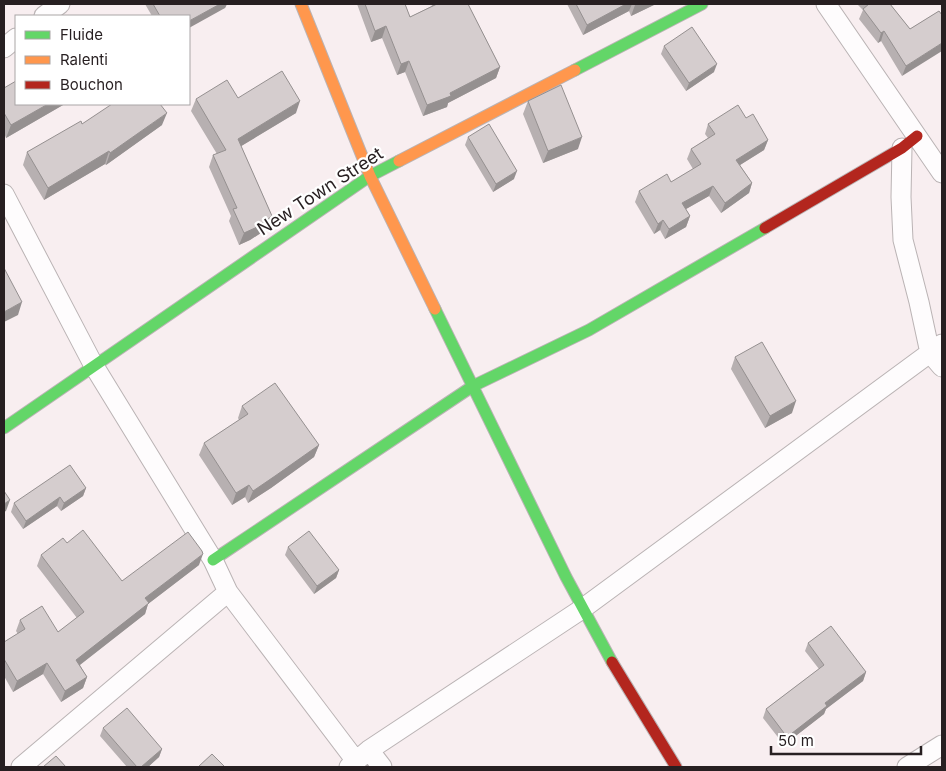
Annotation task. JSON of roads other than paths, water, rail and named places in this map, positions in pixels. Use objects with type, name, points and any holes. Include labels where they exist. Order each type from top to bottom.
[{"type":"street","points":[[45,15],[60,4]]},
{"type":"street","points":[[301,4],[370,176],[562,569],[603,647],[676,767]]},
{"type":"street","name":"New Town Street","points":[[4,428],[370,176],[702,4]]},
{"type":"street","points":[[826,4],[942,173]]},
{"type":"street","points":[[4,48],[15,39]]},
{"type":"street","points":[[213,560],[473,386],[589,330],[902,148],[917,136]]},
{"type":"street","points":[[358,759],[582,609],[938,355],[903,240],[901,197],[902,148]]},
{"type":"street","points":[[4,194],[94,366],[213,560],[228,592],[358,759],[382,767]]},
{"type":"street","points":[[21,767],[228,592]]},
{"type":"street","points":[[907,767],[942,745]]}]
